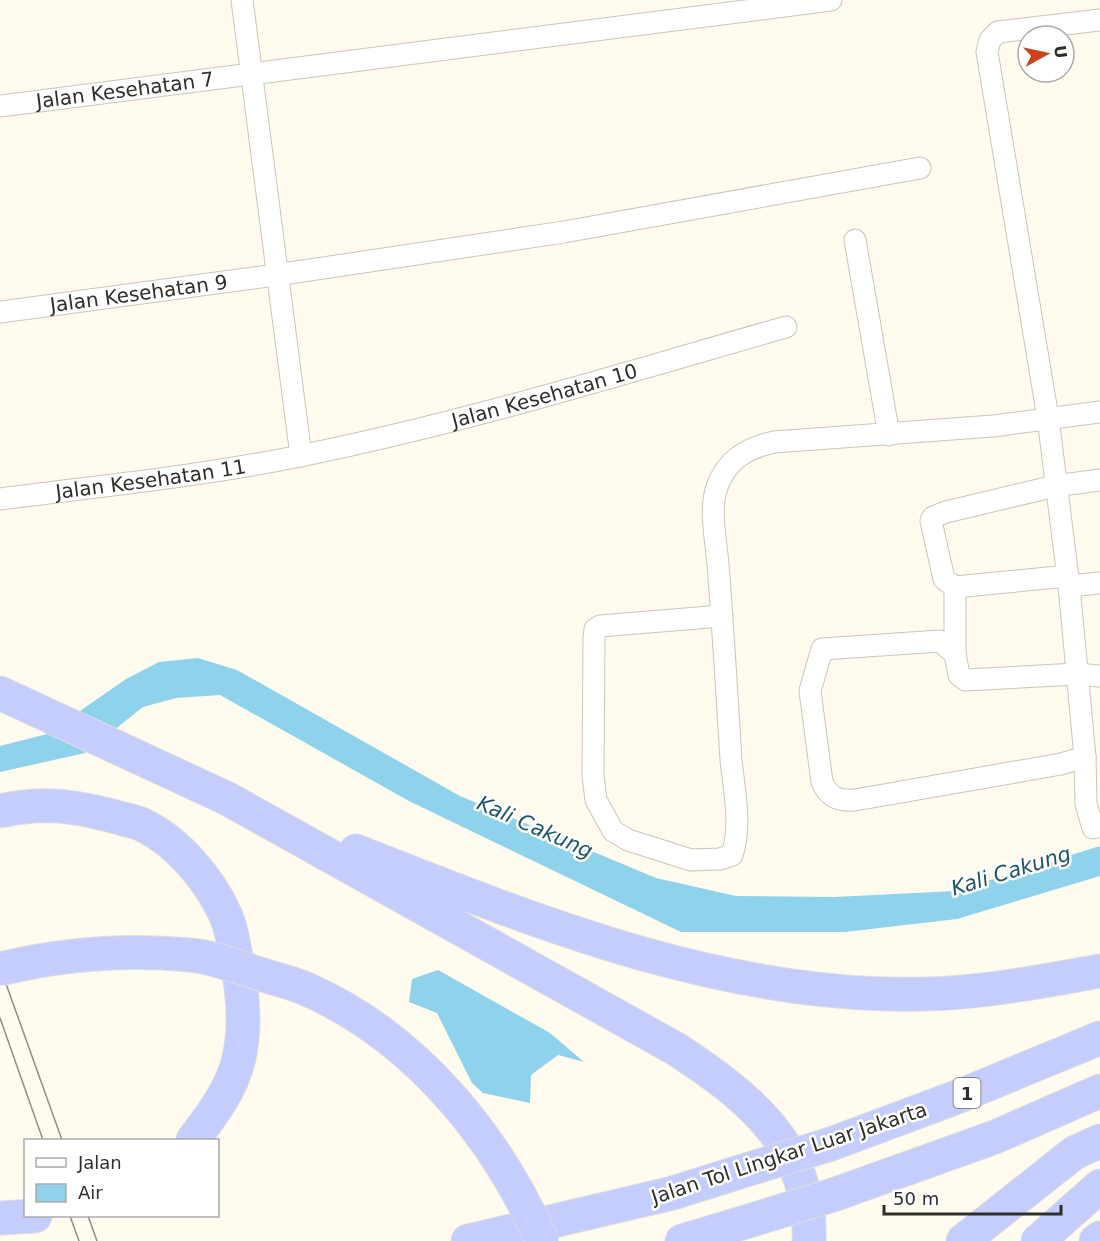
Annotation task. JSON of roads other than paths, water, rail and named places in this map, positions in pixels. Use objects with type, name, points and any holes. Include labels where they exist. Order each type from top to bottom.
[{"type":"highway","points":[[0,693],[232,801],[676,1049],[717,1076],[758,1110],[779,1134],[796,1168],[808,1207],[809,1241]]},
{"type":"highway","points":[[232,801],[497,908],[659,960],[771,984],[880,994],[926,994],[1004,988],[1100,971]]},
{"type":"highway","points":[[0,811],[23,806],[74,806],[142,824],[172,844],[192,863],[212,890],[226,915],[242,984],[239,1058],[221,1104],[194,1139]]},
{"type":"highway","points":[[0,969],[39,960],[112,952],[192,955],[304,988],[360,1019],[410,1055],[476,1126],[526,1205],[542,1241]]},
{"type":"highway","name":"Jalan Tol Lingkar Luar Jakarta","points":[[468,1241],[673,1193],[831,1144],[957,1097],[1100,1038]]},
{"type":"highway","points":[[682,1241],[836,1194],[995,1137],[1100,1091]]},
{"type":"highway","points":[[963,1241],[1074,1153],[1100,1141]]},
{"type":"highway","points":[[1038,1241],[1100,1186]]},
{"type":"highway","points":[[0,1218],[24,1216]]},
{"type":"highway","points":[[1096,1241],[1100,1238]]},
{"type":"street","points":[[242,0],[300,456]]},
{"type":"street","name":"Jalan Kesehatan 7","points":[[0,106],[831,0]]},
{"type":"street","points":[[1100,20],[998,32],[990,40],[987,52],[1048,418],[1069,581],[1085,757],[1086,804],[1093,828],[1100,825]]},
{"type":"street","name":"Jalan Kesehatan 9","points":[[0,312],[276,275],[564,232],[920,168]]},
{"type":"street","points":[[855,240],[889,435]]},
{"type":"street","name":"Jalan Kesehatan 10","points":[[300,456],[534,399],[786,327]]},
{"type":"street","points":[[722,616],[600,626],[595,629],[593,776],[596,800],[613,831],[628,840],[691,860],[720,859],[732,855],[736,844],[722,616],[714,511],[716,489],[723,472],[735,457],[753,446],[774,442],[889,435],[1100,412]]},
{"type":"street","name":"Jalan Kesehatan 11","points":[[0,498],[171,477],[300,456]]},
{"type":"street","points":[[1100,480],[1055,486],[933,517],[931,527],[944,579],[955,587],[1069,581],[1100,583]]},
{"type":"street","points":[[955,587],[948,648],[959,675],[965,680],[1077,674],[1100,676]]},
{"type":"street","points":[[948,648],[822,649],[810,691],[822,782],[830,795],[844,801],[855,800],[1061,764],[1085,757]]},
{"type":"water","points":[[198,658],[237,670],[460,796],[656,878],[736,896],[834,897],[955,891],[1100,846],[1100,876],[957,919],[845,932],[681,932],[409,801],[220,695],[176,698],[143,707],[85,753],[0,772],[0,746],[47,734],[126,679],[159,662]]},
{"type":"water","points":[[438,970],[550,1033],[584,1062],[558,1055],[531,1075],[530,1103],[483,1093],[472,1083],[437,1013],[409,1002],[412,979]]},
{"type":"tram line","points":[[0,967],[62,1139]]},
{"type":"tram line","points":[[0,1018],[43,1139]]},
{"type":"tram line","points":[[70,1217],[79,1241]]},
{"type":"tram line","points":[[88,1217],[97,1241]]},
{"type":"water label","name":"Kali Cakung","points":[[535,827]]},
{"type":"water label","name":"Kali Cakung","points":[[1011,871]]}]
